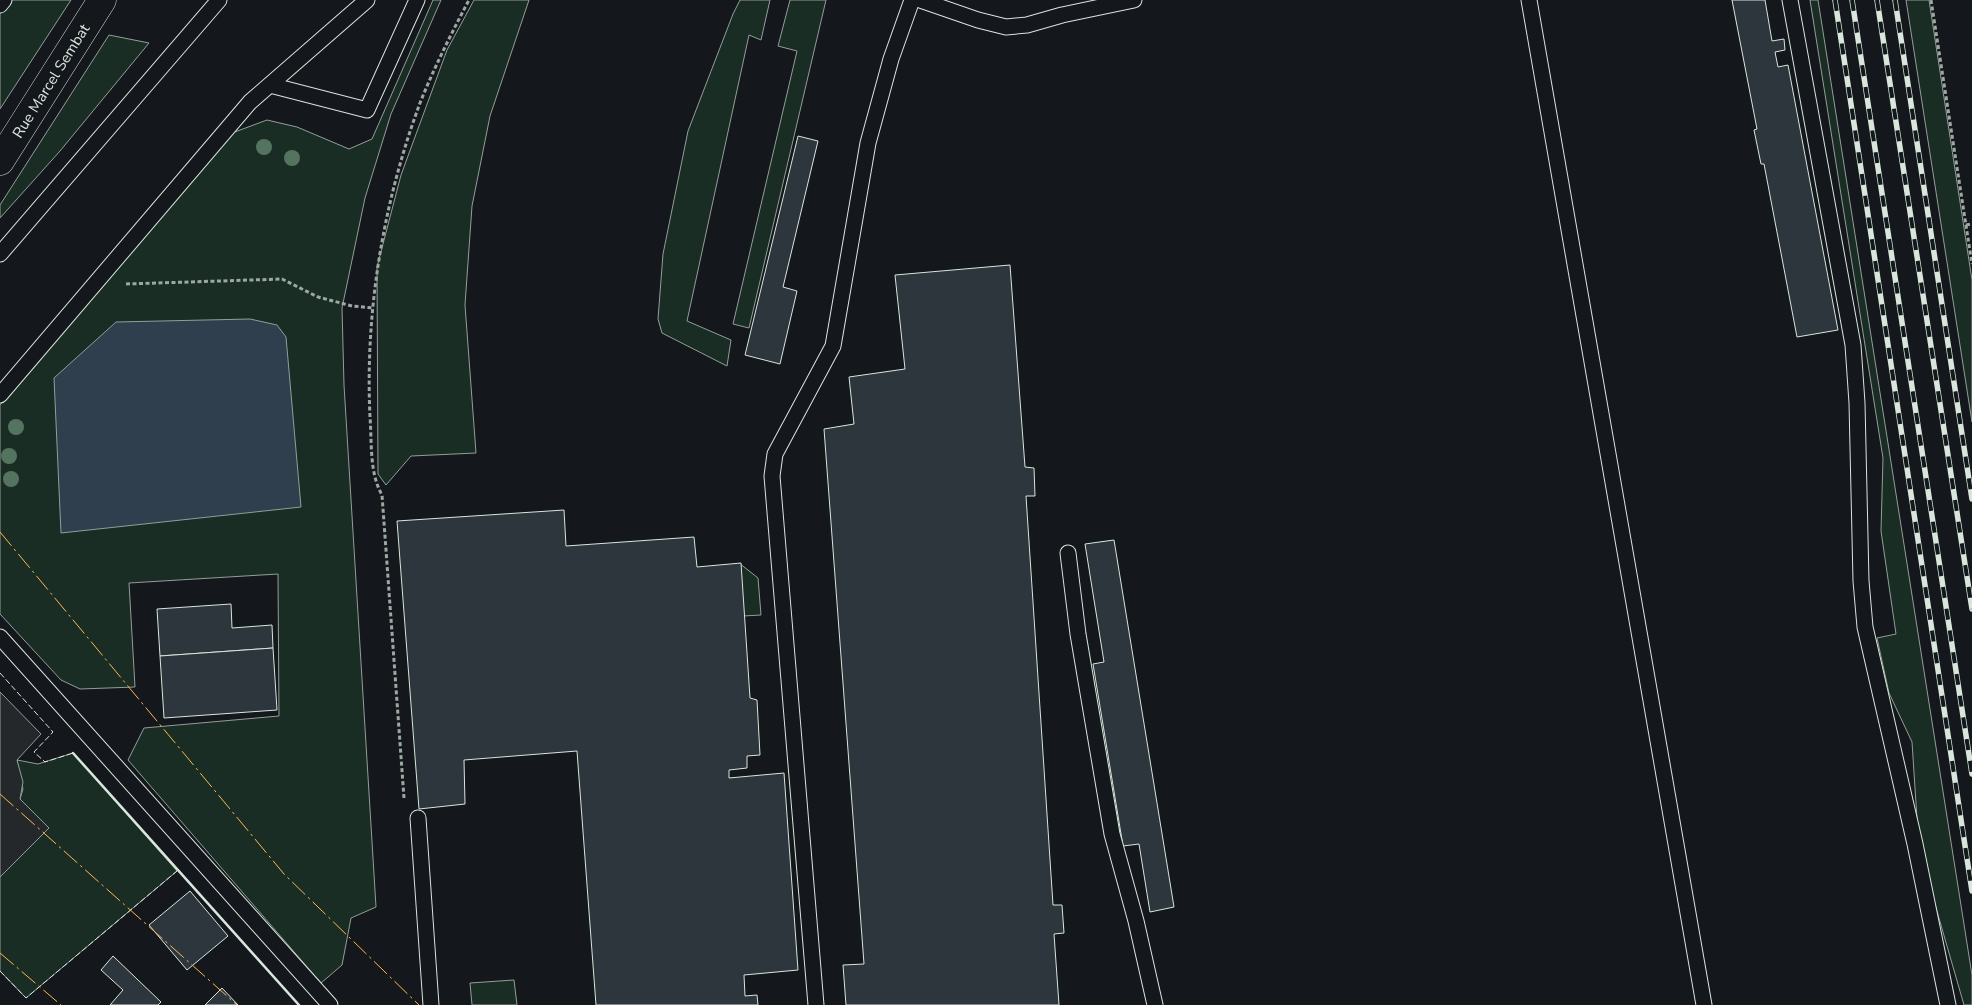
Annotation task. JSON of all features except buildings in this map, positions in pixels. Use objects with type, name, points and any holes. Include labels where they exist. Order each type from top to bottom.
[{"type":"street","name":"Rue Marcel Sembat","points":[[0,161],[102,0]]},
{"type":"lane","points":[[0,5],[4,0]]},
{"type":"lane","points":[[0,254],[219,0]]},
{"type":"lane","points":[[0,394],[250,102],[367,0]]},
{"type":"lane","points":[[270,85],[367,110],[417,0]]},
{"type":"lane","points":[[816,1005],[772,476],[776,454],[790,424],[833,346],[868,143],[891,59],[912,0]]},
{"type":"lane","points":[[920,0],[978,20],[1006,27],[1027,25],[1062,15],[1134,0]]},
{"type":"lane","points":[[1529,0],[1704,1005]]},
{"type":"lane","points":[[1790,0],[1853,345],[1857,403],[1861,581],[1865,627],[1915,844],[1948,1005]]},
{"type":"lane","points":[[1068,553],[1078,634],[1112,834],[1136,922],[1155,1005]]},
{"type":"lane","points":[[0,637],[330,1005]]},
{"type":"lane","points":[[418,818],[431,1005]]},
{"type":"path","points":[[418,818],[404,804],[382,495],[376,485],[373,466],[369,389],[374,308],[382,237],[407,144],[420,104],[434,71],[469,0]]},
{"type":"path","points":[[1931,0],[1972,264]]},
{"type":"path","points":[[1966,225],[1972,224]]},
{"type":"path","points":[[93,286],[282,280],[318,298],[352,306],[374,308]]},
{"type":"green space","points":[[0,0],[71,0],[0,109]]},
{"type":"green space","points":[[433,0],[441,0],[391,114],[365,198],[342,308],[344,385],[376,907],[351,918],[342,965],[321,983],[128,760],[144,728],[279,716],[278,574],[129,583],[135,687],[80,689],[61,680],[0,614],[0,405],[232,133],[267,120],[297,127],[349,149],[372,139]]},
{"type":"green space","points":[[474,0],[529,0],[490,116],[472,206],[465,305],[476,453],[411,456],[386,485],[378,474],[377,267],[401,175],[447,50]]},
{"type":"green space","points":[[740,0],[770,0],[761,40],[749,35],[687,321],[731,340],[727,366],[662,333],[658,319],[663,254],[688,131]]},
{"type":"green space","points":[[790,0],[826,0],[749,328],[733,324],[797,51],[778,46]]},
{"type":"green space","points":[[1810,0],[1818,0],[1972,975],[1972,1005],[1964,1005],[1919,849],[1912,742],[1889,693],[1877,638],[1896,634],[1881,531],[1883,458]]},
{"type":"green space","points":[[1906,0],[1929,0],[1972,280],[1972,422]]},
{"type":"green space","points":[[109,35],[149,43],[60,151],[0,218],[0,205]]},
{"type":"green space","points":[[739,563],[758,578],[761,615],[743,616]]},
{"type":"green space","points":[[73,753],[177,871],[26,998],[0,971],[0,877],[49,828],[20,799],[23,789],[17,760],[38,764]]},
{"type":"green space","points":[[514,980],[517,1005],[472,1005],[470,983]]},
{"type":"shaded area","points":[[0,692],[41,734],[17,760],[23,782],[20,799],[49,828],[0,877]]},
{"type":"water","points":[[250,319],[277,325],[286,337],[301,507],[61,533],[54,378],[116,322]]},
{"type":"railway","points":[[1835,0],[1972,891]]},
{"type":"railway","points":[[1852,0],[1972,774]]},
{"type":"railway","points":[[1877,0],[1972,609]]},
{"type":"railway","points":[[1895,0],[1972,499]]},
{"type":"fence","points":[[0,673],[53,732],[34,752],[45,762],[73,753]]},
{"type":"fence","points":[[0,971],[26,998],[177,871]]},
{"type":"wall","points":[[73,753],[299,1005]]},
{"type":"power","points":[[0,532],[284,874],[419,1005]]},
{"type":"power","points":[[0,794],[237,1005]]},
{"type":"power","points":[[0,953],[61,1005]]}]
